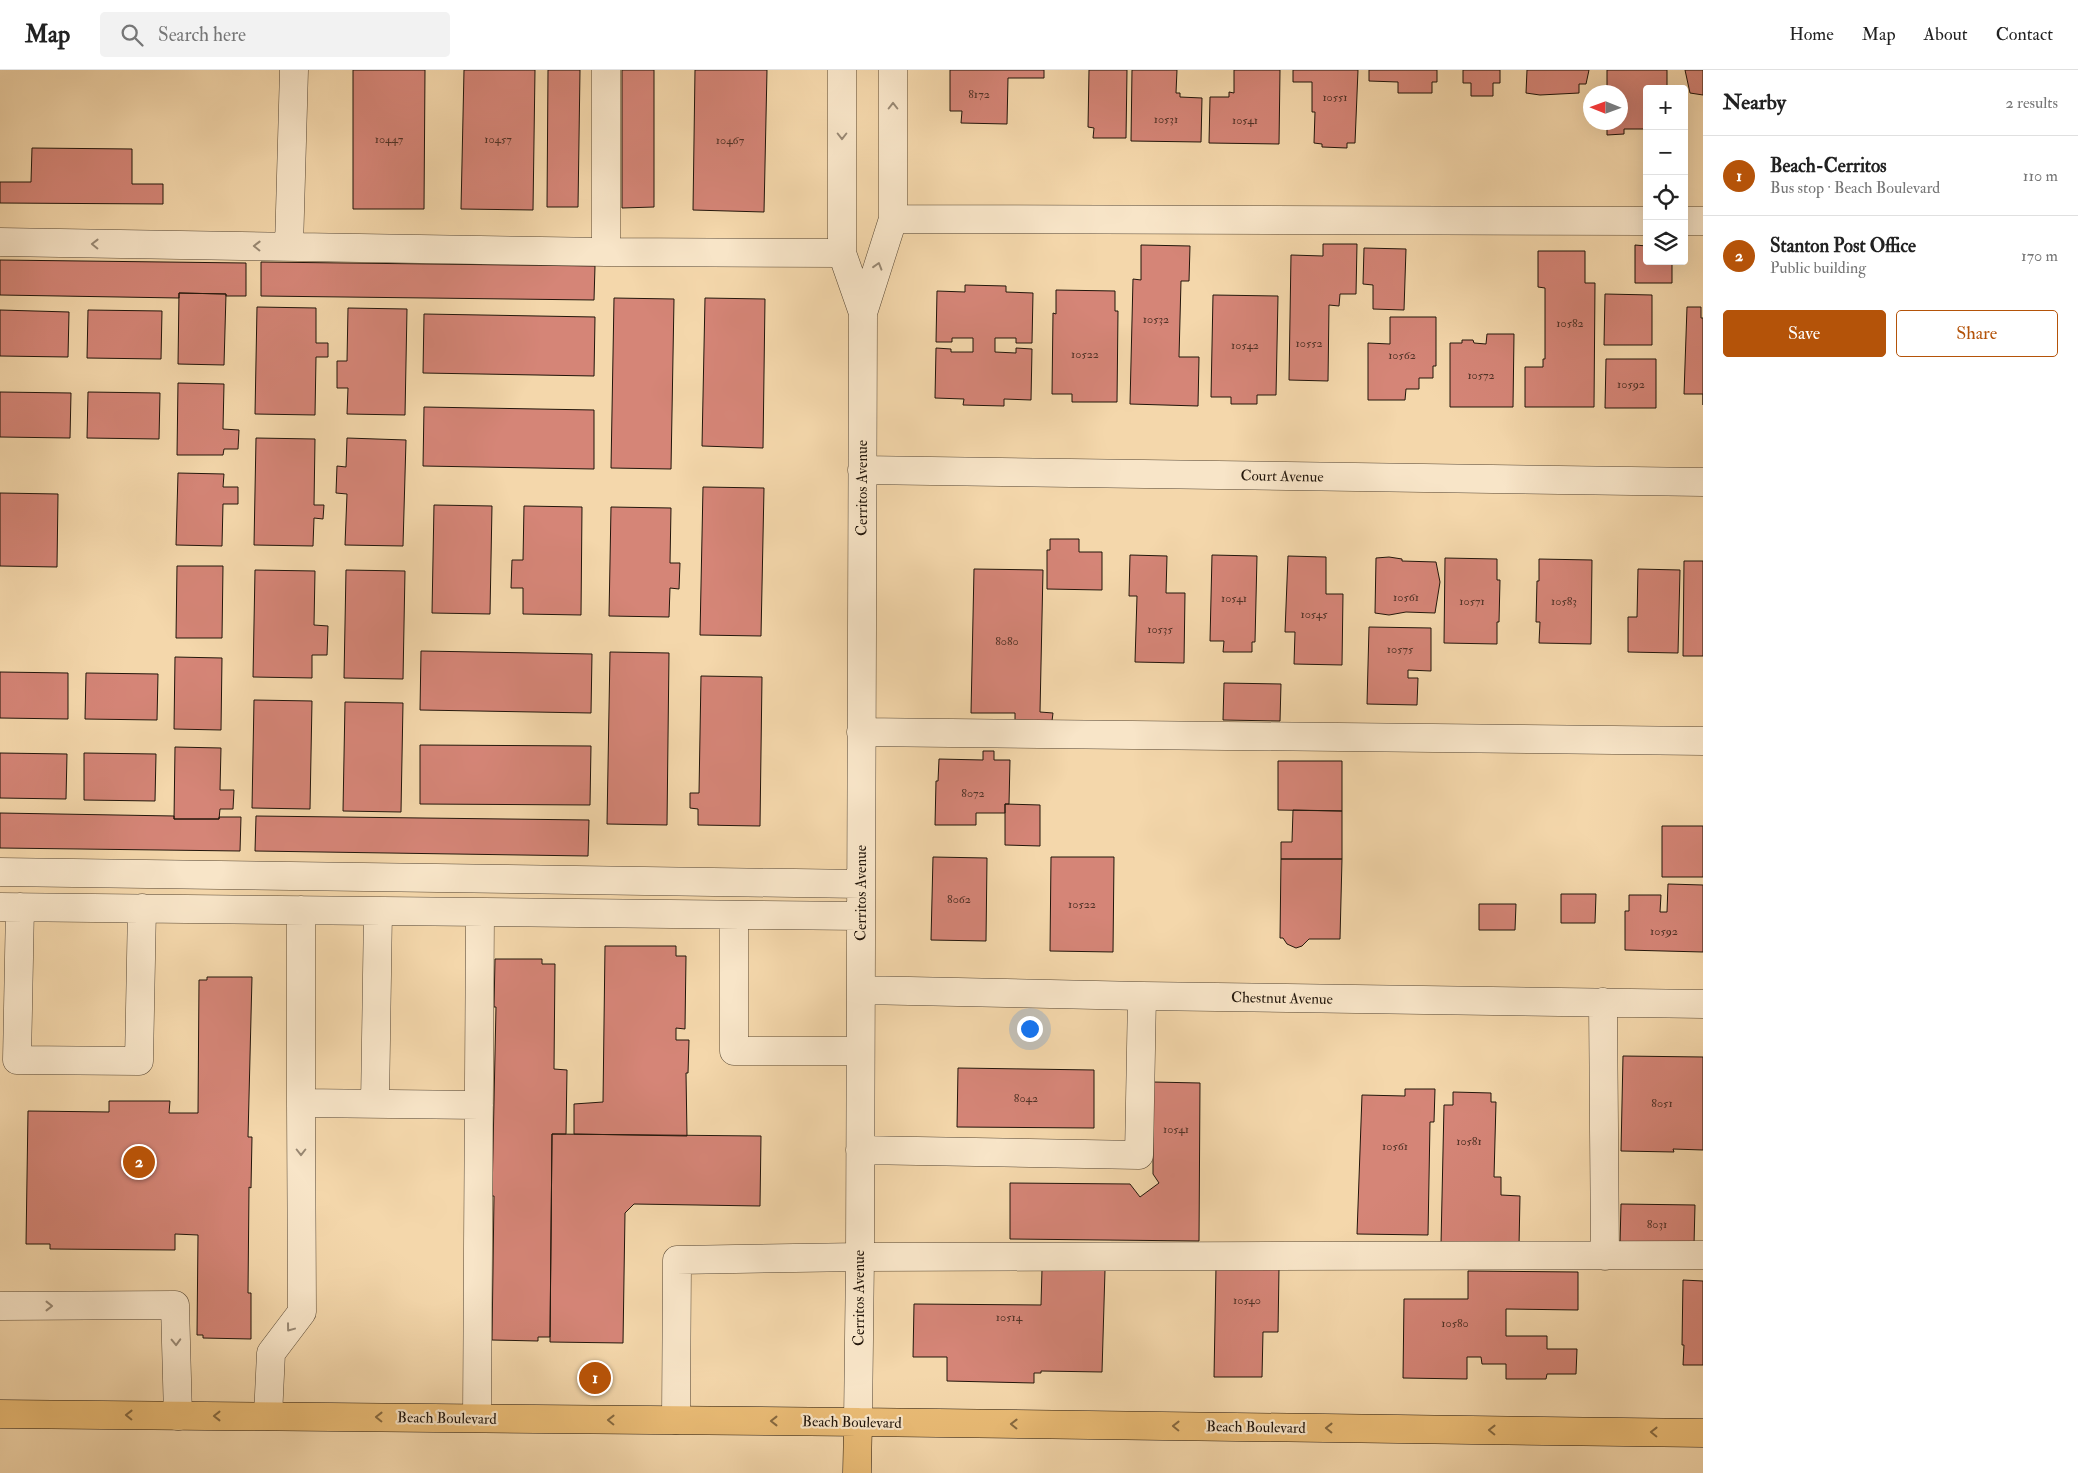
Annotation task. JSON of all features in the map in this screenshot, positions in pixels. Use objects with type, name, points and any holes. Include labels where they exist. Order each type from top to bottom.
[{"type":"main road","name":"Beach Boulevard","points":[[0,1414],[858,1422],[1703,1433]]},
{"type":"main road","name":"Cerritos Avenue","points":[[858,1422],[858,1473]]},
{"type":"street","points":[[289,247],[294,70]]},
{"type":"street","points":[[606,70],[606,252]]},
{"type":"street","name":"Cerritos Avenue","points":[[842,70],[842,253],[863,312]]},
{"type":"street","name":"Cerritos Avenue","points":[[858,1422],[863,312],[892,219],[893,70]]},
{"type":"street","points":[[892,219],[1643,221]]},
{"type":"street","points":[[1688,221],[1703,221]]},
{"type":"street","points":[[0,242],[606,252],[842,253]]},
{"type":"street","name":"Court Avenue","points":[[862,470],[1703,482]]},
{"type":"street","points":[[861,732],[1703,741]]},
{"type":"street","points":[[0,872],[861,884]]},
{"type":"street","points":[[142,908],[139,1061],[18,1060],[10,907],[142,908],[861,916]]},
{"type":"street","points":[[268,1416],[271,1353],[302,1312],[301,910]]},
{"type":"street","points":[[375,1104],[378,911]]},
{"type":"street","points":[[477,1418],[480,912]]},
{"type":"street","points":[[734,915],[734,1050],[860,1051]]},
{"type":"street","name":"Chestnut Avenue","points":[[861,990],[1703,1004]]},
{"type":"street","points":[[860,1150],[1139,1154],[1142,996]]},
{"type":"street","points":[[1603,1002],[1605,1256]]},
{"type":"street","points":[[301,1103],[479,1105]]},
{"type":"street","points":[[676,1420],[677,1260],[860,1257],[1703,1256]]},
{"type":"street","points":[[0,1306],[175,1305],[178,1416]]},
{"type":"building","points":[[353,70],[425,70],[424,209],[353,209]]},
{"type":"building","points":[[464,70],[535,70],[533,210],[461,209]]},
{"type":"building","points":[[548,70],[580,70],[578,207],[547,207]]},
{"type":"building","points":[[622,70],[654,70],[654,207],[622,208]]},
{"type":"building","points":[[695,70],[767,70],[764,212],[693,210]]},
{"type":"building","points":[[950,70],[1044,70],[1044,78],[1008,78],[1007,124],[961,123],[962,111],[950,111]]},
{"type":"building","points":[[1089,70],[1127,70],[1126,138],[1093,138],[1094,128],[1088,127]]},
{"type":"building","points":[[1132,70],[1177,70],[1176,93],[1180,93],[1180,97],[1202,98],[1201,142],[1131,141]]},
{"type":"building","points":[[1234,70],[1280,70],[1279,144],[1209,143],[1210,97],[1229,97],[1229,92],[1234,93]]},
{"type":"building","points":[[1293,70],[1358,70],[1355,143],[1347,143],[1347,148],[1322,147],[1322,144],[1314,143],[1315,112],[1312,112],[1312,82],[1293,82]]},
{"type":"building","points":[[1369,70],[1437,70],[1437,82],[1432,82],[1432,93],[1398,93],[1398,82],[1369,81]]},
{"type":"building","points":[[1463,70],[1500,70],[1500,83],[1493,83],[1493,96],[1471,96],[1471,83],[1463,83]]},
{"type":"building","points":[[1527,70],[1589,70],[1586,84],[1579,84],[1579,93],[1540,95],[1526,93]]},
{"type":"building","points":[[1607,70],[1667,70],[1667,85],[1643,85],[1643,129],[1628,129],[1628,85],[1607,85]]},
{"type":"building","points":[[1685,70],[1703,70],[1703,95],[1690,93]]},
{"type":"building","points":[[1607,130],[1624,130],[1624,134],[1607,135]]},
{"type":"building","points":[[32,148],[132,149],[132,184],[163,184],[163,204],[0,203],[0,182],[31,182]]},
{"type":"building","points":[[1323,244],[1357,244],[1356,294],[1340,294],[1339,306],[1329,305],[1328,381],[1289,380],[1291,255],[1323,256]]},
{"type":"building","points":[[1141,245],[1190,246],[1189,281],[1181,281],[1179,357],[1199,357],[1198,406],[1130,404],[1133,279],[1141,280]]},
{"type":"building","points":[[1635,245],[1643,246],[1643,265],[1672,265],[1672,283],[1635,283]]},
{"type":"building","points":[[1364,248],[1406,249],[1404,310],[1373,309],[1373,285],[1363,284]]},
{"type":"building","points":[[1538,251],[1585,251],[1585,283],[1595,283],[1594,407],[1525,407],[1525,367],[1543,367],[1543,359],[1545,359],[1545,288],[1538,287]]},
{"type":"building","points":[[0,260],[246,263],[246,296],[179,293],[179,298],[0,295]]},
{"type":"building","points":[[261,262],[595,266],[594,300],[261,296]]},
{"type":"building","points":[[965,285],[1006,286],[1006,292],[1033,293],[1032,343],[1016,343],[1016,338],[995,338],[995,352],[1016,353],[1016,348],[1032,349],[1031,400],[1004,399],[1004,406],[963,405],[964,399],[935,398],[936,348],[951,349],[951,352],[973,352],[973,338],[952,338],[952,342],[936,342],[937,291],[965,292]]},
{"type":"building","points":[[1056,290],[1115,291],[1115,311],[1118,311],[1117,402],[1072,402],[1072,394],[1052,394],[1053,313],[1056,314]]},
{"type":"building","points":[[179,293],[226,294],[224,365],[178,364]]},
{"type":"building","points":[[1605,294],[1652,295],[1652,345],[1604,345]]},
{"type":"building","points":[[1213,295],[1278,296],[1276,395],[1257,395],[1257,404],[1231,404],[1231,397],[1211,397]]},
{"type":"building","points":[[614,298],[674,299],[671,469],[611,468]]},
{"type":"building","points":[[705,298],[765,299],[763,448],[702,446]]},
{"type":"building","points":[[257,307],[316,308],[316,343],[328,343],[328,357],[316,357],[315,415],[255,414]]},
{"type":"building","points":[[1687,307],[1701,307],[1701,318],[1703,318],[1703,394],[1684,394]]},
{"type":"building","points":[[348,308],[407,309],[405,415],[347,414],[348,388],[337,388],[337,361],[347,361]]},
{"type":"building","points":[[0,310],[69,312],[68,357],[0,356]]},
{"type":"building","points":[[88,310],[162,311],[161,359],[87,358]]},
{"type":"building","points":[[424,314],[595,317],[594,376],[423,373]]},
{"type":"building","points":[[1390,317],[1436,317],[1436,366],[1433,366],[1433,378],[1419,378],[1419,389],[1406,389],[1405,400],[1368,400],[1368,343],[1390,344]]},
{"type":"building","points":[[1487,334],[1514,334],[1513,407],[1450,407],[1450,343],[1462,343],[1462,340],[1473,340],[1474,343],[1486,344]]},
{"type":"building","points":[[1606,359],[1656,359],[1656,408],[1605,408]]},
{"type":"building","points":[[178,383],[224,384],[223,429],[239,430],[238,449],[224,449],[223,455],[177,455]]},
{"type":"building","points":[[0,392],[71,393],[70,438],[0,437]]},
{"type":"building","points":[[88,392],[160,393],[159,439],[87,438]]},
{"type":"building","points":[[424,407],[594,410],[594,469],[423,466]]},
{"type":"building","points":[[256,438],[315,439],[314,505],[324,505],[323,519],[314,518],[313,546],[254,545]]},
{"type":"building","points":[[347,438],[406,440],[403,546],[345,545],[347,494],[336,493],[337,466],[346,467]]},
{"type":"building","points":[[178,473],[224,474],[223,487],[238,487],[238,504],[223,504],[222,546],[176,545]]},
{"type":"building","points":[[703,487],[764,488],[761,636],[700,635]]},
{"type":"building","points":[[0,493],[58,494],[57,567],[0,566]]},
{"type":"building","points":[[434,505],[492,506],[490,614],[432,613]]},
{"type":"building","points":[[524,506],[582,507],[581,615],[523,614],[523,588],[511,588],[512,560],[523,560]]},
{"type":"building","points":[[611,507],[671,508],[670,563],[680,563],[679,589],[670,588],[669,617],[609,616]]},
{"type":"building","points":[[1050,539],[1079,539],[1079,552],[1102,552],[1102,590],[1047,589],[1047,550],[1050,550]]},
{"type":"building","points":[[1130,555],[1167,556],[1166,593],[1185,593],[1184,663],[1135,662],[1137,596],[1129,596]]},
{"type":"building","points":[[1212,555],[1257,556],[1255,642],[1252,642],[1252,652],[1223,652],[1224,641],[1210,641]]},
{"type":"building","points":[[1288,556],[1326,557],[1326,594],[1343,594],[1342,665],[1294,664],[1295,632],[1285,632]]},
{"type":"building","points":[[1376,558],[1402,559],[1402,561],[1436,562],[1440,582],[1435,613],[1406,612],[1389,615],[1375,613]]},
{"type":"building","points":[[1445,558],[1497,559],[1497,580],[1500,580],[1497,644],[1444,643]]},
{"type":"building","points":[[1539,559],[1592,560],[1591,644],[1539,643],[1540,622],[1536,622]]},
{"type":"building","points":[[1684,561],[1703,561],[1703,656],[1683,656]]},
{"type":"building","points":[[177,566],[223,566],[222,638],[176,638]]},
{"type":"building","points":[[974,569],[1043,570],[1040,712],[1053,713],[1052,721],[1015,720],[1015,713],[971,713]]},
{"type":"building","points":[[1638,569],[1680,570],[1678,653],[1628,652],[1628,617],[1637,617]]},
{"type":"building","points":[[255,570],[315,571],[314,625],[328,626],[327,655],[312,655],[312,678],[253,677]]},
{"type":"building","points":[[346,570],[405,571],[403,679],[344,678]]},
{"type":"building","points":[[1369,627],[1431,628],[1431,671],[1408,670],[1408,678],[1418,678],[1417,705],[1367,704]]},
{"type":"building","points":[[421,651],[592,654],[591,713],[420,710]]},
{"type":"building","points":[[610,652],[669,653],[667,825],[607,824]]},
{"type":"building","points":[[175,657],[222,658],[221,730],[174,729]]},
{"type":"building","points":[[0,672],[68,673],[68,719],[0,718]]},
{"type":"building","points":[[86,673],[158,674],[157,720],[85,719]]},
{"type":"building","points":[[701,676],[762,677],[760,826],[698,825],[698,809],[690,808],[690,793],[699,793]]},
{"type":"building","points":[[1224,683],[1281,684],[1280,721],[1223,720]]},
{"type":"building","points":[[254,700],[312,701],[310,809],[252,808]]},
{"type":"building","points":[[345,702],[403,703],[401,812],[343,811]]},
{"type":"building","points":[[420,745],[591,746],[590,805],[420,804]]},
{"type":"building","points":[[175,747],[221,748],[220,790],[234,790],[233,809],[220,809],[219,819],[174,819]]},
{"type":"building","points":[[983,751],[994,751],[994,760],[1010,760],[1009,804],[1005,804],[1005,813],[976,813],[976,825],[935,825],[936,781],[938,781],[939,759],[983,760]]},
{"type":"building","points":[[0,753],[67,754],[66,799],[0,798]]},
{"type":"building","points":[[84,753],[156,754],[155,801],[84,800]]},
{"type":"building","points":[[1278,761],[1342,761],[1342,811],[1278,810]]},
{"type":"building","points":[[1005,804],[1040,805],[1040,846],[1005,845]]},
{"type":"building","points":[[1293,810],[1342,811],[1342,859],[1281,859],[1281,842],[1292,842]]},
{"type":"building","points":[[0,813],[174,816],[174,819],[241,817],[240,851],[0,848]]},
{"type":"building","points":[[256,816],[589,820],[588,856],[255,851]]},
{"type":"building","points":[[1662,826],[1703,826],[1703,877],[1662,877]]},
{"type":"building","points":[[933,857],[987,858],[986,941],[931,940]]},
{"type":"building","points":[[1051,857],[1114,857],[1113,952],[1050,951]]},
{"type":"building","points":[[1281,859],[1342,859],[1340,939],[1309,939],[1302,946],[1296,948],[1287,944],[1283,938],[1280,938]]},
{"type":"building","points":[[1668,884],[1703,885],[1703,952],[1625,950],[1625,911],[1629,911],[1629,895],[1661,895],[1660,912],[1667,912]]},
{"type":"building","points":[[1561,894],[1596,894],[1595,923],[1561,923]]},
{"type":"building","points":[[1479,904],[1516,904],[1515,930],[1479,930]]},
{"type":"building","points":[[605,946],[676,946],[676,956],[686,956],[685,1029],[676,1028],[676,1040],[689,1040],[688,1073],[686,1073],[687,1136],[574,1134],[574,1104],[603,1102]]},
{"type":"building","points":[[495,959],[542,959],[542,964],[555,964],[554,1069],[567,1070],[566,1134],[552,1134],[550,1337],[538,1337],[538,1341],[492,1340]]},
{"type":"building","points":[[207,977],[252,977],[248,1137],[252,1137],[251,1188],[249,1187],[248,1293],[251,1293],[251,1339],[203,1338],[203,1335],[197,1335],[198,1235],[175,1234],[175,1250],[50,1249],[50,1244],[26,1244],[28,1111],[109,1112],[109,1101],[170,1101],[169,1113],[198,1113],[199,980],[207,980]]},
{"type":"building","points":[[1623,1056],[1703,1057],[1703,1150],[1673,1149],[1674,1152],[1621,1151]]},
{"type":"building","points":[[958,1068],[1094,1070],[1094,1128],[957,1127]]},
{"type":"building","points":[[1153,1082],[1200,1083],[1199,1241],[1010,1239],[1010,1183],[1130,1184],[1140,1197],[1159,1183],[1153,1174]]},
{"type":"building","points":[[1405,1089],[1435,1089],[1434,1122],[1430,1122],[1428,1235],[1357,1234],[1362,1095],[1405,1096]]},
{"type":"building","points":[[1453,1092],[1491,1093],[1491,1102],[1496,1102],[1494,1177],[1501,1177],[1501,1195],[1520,1196],[1519,1246],[1441,1244],[1444,1105],[1453,1105]]},
{"type":"building","points":[[552,1134],[761,1136],[760,1206],[634,1204],[625,1213],[623,1343],[550,1342]]},
{"type":"building","points":[[1621,1204],[1695,1205],[1694,1245],[1620,1244]]},
{"type":"building","points":[[1216,1267],[1279,1268],[1278,1332],[1263,1332],[1262,1377],[1214,1377]]},
{"type":"building","points":[[1042,1269],[1105,1270],[1102,1372],[1041,1371],[1041,1373],[1034,1373],[1034,1383],[947,1381],[947,1357],[913,1357],[914,1304],[1041,1305]]},
{"type":"building","points":[[1468,1271],[1578,1272],[1578,1310],[1506,1309],[1506,1336],[1547,1336],[1547,1349],[1577,1349],[1576,1374],[1547,1374],[1546,1379],[1506,1379],[1506,1364],[1482,1364],[1481,1357],[1467,1357],[1467,1379],[1403,1378],[1404,1299],[1468,1299]]},
{"type":"building","points":[[1683,1280],[1703,1281],[1703,1365],[1683,1365]]},
{"type":"place","name":"Stanton Post Office","points":[[139,1162]]},
{"type":"place","name":"Beach-Cerritos","points":[[595,1378]]}]
